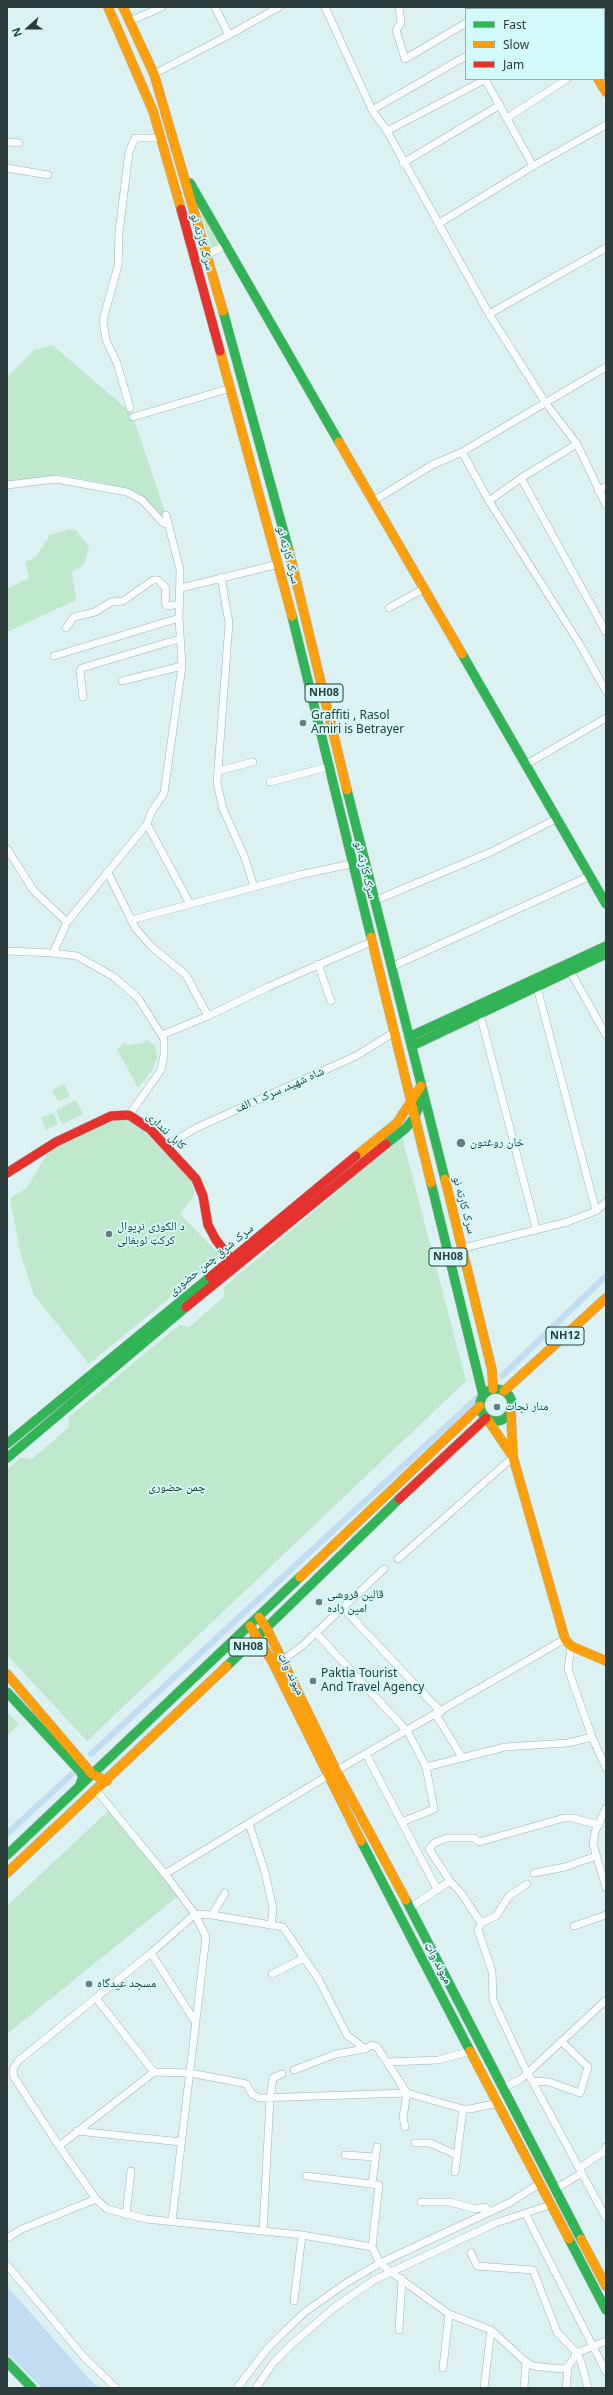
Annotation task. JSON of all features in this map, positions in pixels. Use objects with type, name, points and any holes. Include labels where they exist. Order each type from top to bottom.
[{"type":"main road","name":"سرک کارته نو","points":[[108,7],[153,110],[279,564],[351,864],[483,1395]]},
{"type":"main road","name":"سرک کارته نو","points":[[123,7],[154,74],[182,166],[208,254],[304,609],[374,901],[412,1046],[423,1098],[463,1248],[492,1370],[493,1389]]},
{"type":"main road","points":[[599,80],[606,92]]},
{"type":"main road","points":[[182,166],[226,245],[527,764],[606,904]]},
{"type":"main road","points":[[183,217],[194,210]]},
{"type":"main road","points":[[409,1036],[606,946]]},
{"type":"main road","points":[[412,1046],[606,954]]},
{"type":"main road","name":"سرک شرق چمن حضوری","points":[[7,1458],[233,1262],[397,1123],[421,1086]]},
{"type":"main road","points":[[414,1118],[423,1098]]},
{"type":"main road","name":"کابل ننداری","points":[[7,1173],[56,1142],[111,1116],[122,1114],[129,1115],[143,1123],[196,1179],[203,1196],[208,1225],[216,1240],[233,1262]]},
{"type":"main road","name":"سرک شرق چمن حضوری","points":[[7,1444],[233,1262],[406,1128],[414,1118]]},
{"type":"main road","name":"NH12","points":[[504,1391],[606,1298]]},
{"type":"main road","points":[[522,1373],[511,1398],[510,1413],[513,1457],[568,1642],[606,1661]]},
{"type":"main road","points":[[511,1398],[504,1391],[493,1389],[483,1395],[480,1406],[513,1457]]},
{"type":"main road","name":"NH08","points":[[7,1855],[260,1617],[480,1406]]},
{"type":"main road","points":[[487,1419],[503,1420],[510,1413]]},
{"type":"main road","name":"NH08","points":[[7,1873],[107,1781],[258,1637],[393,1505],[487,1419]]},
{"type":"main road","name":"میوند واټ","points":[[260,1617],[283,1660],[337,1772],[410,1908],[554,2189],[606,2286]]},
{"type":"main road","name":"میوند واټ","points":[[250,1626],[258,1637],[328,1776],[606,2310]]},
{"type":"main road","points":[[7,1674],[33,1702],[92,1774],[107,1781]]},
{"type":"main road","points":[[7,1692],[80,1771],[83,1777],[79,1788]]},
{"type":"main road","points":[[42,1822],[56,1828]]},
{"type":"main road","points":[[7,2362],[32,2388]]},
{"type":"main road","points":[[7,2374],[21,2388]]},
{"type":"street","points":[[130,21],[162,7]]},
{"type":"street","points":[[215,7],[230,36]]},
{"type":"street","points":[[154,74],[230,36],[279,7]]},
{"type":"street","points":[[325,7],[372,110],[387,131],[402,162],[490,314],[545,402],[576,444],[606,505]]},
{"type":"street","points":[[399,7],[401,23],[396,30],[405,59],[465,24]]},
{"type":"street","points":[[372,110],[465,57]]},
{"type":"street","points":[[387,131],[484,80]]},
{"type":"street","points":[[487,80],[533,166]]},
{"type":"street","points":[[507,118],[565,80]]},
{"type":"street","points":[[402,162],[500,105]]},
{"type":"street","points":[[438,224],[533,166],[606,125]]},
{"type":"street","points":[[130,408],[117,363],[106,340],[103,320],[118,266],[119,232],[129,152],[135,138],[161,138]]},
{"type":"street","points":[[7,142],[19,143]]},
{"type":"street","points":[[7,168],[48,174]]},
{"type":"street","points":[[208,254],[226,245]]},
{"type":"street","points":[[490,314],[606,248]]},
{"type":"street","points":[[375,500],[432,465],[462,452],[545,402],[606,368]]},
{"type":"street","points":[[133,417],[231,388]]},
{"type":"street","points":[[489,501],[521,478],[576,444]]},
{"type":"street","points":[[462,452],[489,501],[579,643],[606,691]]},
{"type":"street","points":[[521,478],[606,632]]},
{"type":"street","points":[[7,485],[56,479],[127,492],[142,500],[162,522],[169,525]]},
{"type":"street","points":[[598,491],[606,486]]},
{"type":"street","points":[[53,953],[67,922],[147,824],[151,813],[164,793],[182,666],[179,639],[181,588],[180,570],[166,515]]},
{"type":"street","points":[[181,588],[279,564]]},
{"type":"street","points":[[221,577],[229,623],[217,783],[223,809],[245,858],[254,887]]},
{"type":"street","points":[[66,628],[74,617],[94,612],[111,602],[123,601],[153,580],[158,580],[166,588],[166,606],[180,604]]},
{"type":"street","points":[[389,608],[424,588]]},
{"type":"street","points":[[54,656],[179,618]]},
{"type":"street","points":[[82,696],[80,671],[82,668],[179,639]]},
{"type":"street","points":[[122,681],[182,666]]},
{"type":"street","points":[[527,764],[606,718]]},
{"type":"street","points":[[218,771],[253,762]]},
{"type":"street","points":[[270,782],[328,767]]},
{"type":"street","points":[[374,901],[491,852],[558,818]]},
{"type":"street","points":[[147,824],[190,904]]},
{"type":"street","points":[[7,849],[34,891],[67,922]]},
{"type":"street","points":[[131,920],[254,887],[351,864]]},
{"type":"street","points":[[108,873],[131,920],[152,947],[186,975],[208,1016]]},
{"type":"street","points":[[391,967],[590,876]]},
{"type":"street","points":[[162,1035],[208,1016],[318,964],[371,942]]},
{"type":"street","points":[[7,951],[53,953],[77,956],[114,976],[138,998],[164,1039],[164,1055],[161,1070],[129,1115]]},
{"type":"street","points":[[318,964],[331,1001]]},
{"type":"street","points":[[570,971],[606,1035]]},
{"type":"street","points":[[537,987],[596,1211]]},
{"type":"street","points":[[480,1014],[536,1228]]},
{"type":"street","name":"شاه شهید، سرک ۱ الف","points":[[166,1146],[196,1128],[356,1056],[393,1033]]},
{"type":"street","points":[[463,1248],[536,1228],[567,1222],[596,1211],[606,1202]]},
{"type":"street","points":[[398,1559],[513,1457]]},
{"type":"street","points":[[283,1660],[297,1651],[384,1569]]},
{"type":"street","points":[[343,1608],[438,1714],[462,1757]]},
{"type":"street","points":[[316,1633],[408,1732],[426,1767],[434,1809],[402,1822]]},
{"type":"street","points":[[165,1874],[328,1776],[367,1756],[438,1714],[568,1642],[568,1669],[592,1737],[606,1768]]},
{"type":"street","points":[[426,1767],[505,1747],[568,1743],[592,1737]]},
{"type":"street","points":[[367,1756],[437,1889]]},
{"type":"street","points":[[96,1790],[165,1874],[195,1914],[206,1936],[172,2221]]},
{"type":"street","points":[[606,1809],[599,1825],[594,1844],[596,1856],[605,1879],[606,1888]]},
{"type":"street","points":[[481,1923],[429,1850],[434,1843],[447,1838],[474,1838],[479,1842],[564,1818],[573,1818],[599,1825]]},
{"type":"street","points":[[249,1824],[265,1872],[273,1909],[271,1925]]},
{"type":"street","points":[[534,1873],[565,1867],[596,1856]]},
{"type":"street","points":[[410,1908],[450,1881]]},
{"type":"street","points":[[527,1884],[509,1896],[496,1916],[481,1923],[478,1930],[492,1971],[493,1999],[528,2072],[606,2218]]},
{"type":"street","points":[[212,1915],[225,1893]]},
{"type":"street","points":[[365,2049],[347,2035],[319,1980],[283,1927],[212,1915],[195,1914],[151,1953],[18,2061],[13,2069],[14,2077],[59,2146],[96,2199],[108,2209],[126,2215],[302,2235],[372,2247]]},
{"type":"street","points":[[574,1926],[606,1915]]},
{"type":"street","points":[[151,1953],[196,2023]]},
{"type":"street","points":[[272,1974],[304,1958]]},
{"type":"street","points":[[96,1998],[154,2072]]},
{"type":"street","points":[[503,2088],[521,2079],[606,2000]]},
{"type":"street","points":[[534,2081],[549,2082],[580,2093],[588,2067],[561,2041]]},
{"type":"street","points":[[294,2070],[336,2054],[365,2049],[372,2045],[376,2047],[388,2062],[407,2093],[403,2117],[405,2127]]},
{"type":"street","points":[[388,2062],[438,2060],[471,2051]]},
{"type":"street","points":[[59,2146],[154,2072],[190,2073],[246,2084],[256,2097],[270,2099],[407,2093],[463,2109],[498,2103]]},
{"type":"street","points":[[263,2231],[270,2099],[273,2078],[282,2074]]},
{"type":"street","points":[[455,2172],[463,2109]]},
{"type":"street","points":[[77,2131],[181,2142]]},
{"type":"street","points":[[415,2143],[430,2143],[457,2155]]},
{"type":"street","points":[[372,2184],[377,2147]]},
{"type":"street","points":[[554,2189],[581,2170],[606,2149]]},
{"type":"street","points":[[345,2155],[376,2157]]},
{"type":"street","points":[[126,2215],[130,2171]]},
{"type":"street","points":[[306,2176],[379,2185],[372,2247],[380,2263],[449,2314],[491,2330],[526,2362],[533,2366],[561,2369],[568,2367]]},
{"type":"street","points":[[237,2388],[267,2349],[305,2312],[346,2283],[380,2263],[490,2212],[540,2184]]},
{"type":"street","points":[[7,2238],[22,2228],[96,2199]]},
{"type":"street","points":[[420,2202],[450,2202],[476,2209],[485,2206],[490,2212]]},
{"type":"street","points":[[256,2388],[273,2363],[308,2329],[355,2293],[391,2272],[496,2223],[550,2205]]},
{"type":"street","points":[[525,2213],[606,2372]]},
{"type":"street","points":[[294,2300],[302,2235]]},
{"type":"street","points":[[471,2253],[477,2266],[533,2270],[557,2332],[577,2353],[588,2388]]},
{"type":"street","points":[[7,2264],[84,2357],[116,2388]]},
{"type":"street","points":[[399,2330],[402,2279]]},
{"type":"street","points":[[443,2368],[449,2314]]},
{"type":"street","points":[[484,2388],[491,2330]]},
{"type":"street","points":[[566,2388],[568,2367],[577,2353],[606,2341]]},
{"type":"street","points":[[524,2388],[526,2362]]},
{"type":"green space","points":[[201,214],[206,216],[222,242],[212,249]]},
{"type":"green space","points":[[52,345],[127,409],[130,408],[166,515],[160,515],[134,491],[99,482],[62,475],[7,481],[7,377],[34,350]]},
{"type":"green space","points":[[69,529],[76,530],[89,546],[84,564],[72,572],[76,600],[7,632],[7,589],[29,578],[25,562],[35,557],[50,535]]},
{"type":"green space","points":[[146,1039],[155,1046],[157,1057],[151,1072],[138,1088],[117,1049],[125,1042],[127,1045],[144,1043]]},
{"type":"green space","points":[[64,1084],[70,1096],[58,1101],[52,1090]]},
{"type":"green space","points":[[76,1100],[83,1114],[62,1124],[56,1110]]},
{"type":"green space","points":[[53,1113],[58,1124],[46,1130],[41,1118]]},
{"type":"green space","name":"د الکوزی نړیوال کرکټ لوبغالی","points":[[125,1119],[141,1128],[191,1181],[195,1194],[180,1214],[221,1256],[89,1364],[34,1295],[21,1255],[10,1198],[26,1189],[49,1151],[114,1120]]},
{"type":"green space","name":"چمن حضوری","points":[[402,1137],[466,1381],[87,1741],[7,1655],[7,1470],[20,1458],[32,1459],[68,1428],[69,1417],[179,1325],[189,1327],[224,1297],[224,1287]]},
{"type":"green space","points":[[7,1712],[19,1724],[7,1736]]},
{"type":"green space","points":[[109,1810],[178,1896],[7,2034],[7,1906]]},
{"type":"water","points":[[7,2286],[89,2379],[100,2388],[42,2388],[7,2353]]},
{"type":"waterway","points":[[502,1376],[606,1276]]},
{"type":"waterway","points":[[91,1754],[479,1396]]},
{"type":"waterway","points":[[7,1834],[73,1773]]},
{"type":"traffic: fast","points":[[190,183],[339,442]]},
{"type":"traffic: fast","points":[[223,311],[289,551]]},
{"type":"traffic: fast","points":[[292,616],[371,937]]},
{"type":"traffic: fast","points":[[462,654],[606,904]]},
{"type":"traffic: fast","points":[[347,790],[445,1179]]},
{"type":"traffic: fast","points":[[409,1037],[606,946]]},
{"type":"traffic: fast","points":[[412,1046],[606,954]]},
{"type":"traffic: fast","points":[[386,1144],[406,1128],[414,1118],[423,1097]]},
{"type":"traffic: fast","points":[[431,1183],[483,1395]]},
{"type":"traffic: fast","points":[[7,1444],[210,1277]]},
{"type":"traffic: fast","points":[[7,1458],[186,1307]]},
{"type":"traffic: fast","points":[[493,1389],[499,1389],[508,1393],[512,1405],[508,1417],[499,1421],[493,1421],[484,1417],[480,1408],[480,1402],[484,1393],[493,1389]]},
{"type":"traffic: fast","points":[[227,1666],[399,1499]]},
{"type":"traffic: fast","points":[[7,1855],[300,1577]]},
{"type":"traffic: fast","points":[[7,1692],[80,1771],[83,1777],[79,1787]]},
{"type":"traffic: fast","points":[[361,1841],[470,2051]]},
{"type":"traffic: fast","points":[[406,1900],[581,2239]]},
{"type":"traffic: fast","points":[[569,2239],[606,2310]]},
{"type":"traffic: fast","points":[[7,2362],[32,2388]]},
{"type":"traffic: slow","points":[[108,7],[153,111],[181,209]]},
{"type":"traffic: slow","points":[[123,7],[154,74],[223,311]]},
{"type":"traffic: slow","points":[[599,80],[606,92]]},
{"type":"traffic: slow","points":[[220,351],[292,616]]},
{"type":"traffic: slow","points":[[339,442],[462,654]]},
{"type":"traffic: slow","points":[[289,551],[347,790]]},
{"type":"traffic: slow","points":[[371,937],[431,1183]]},
{"type":"traffic: slow","points":[[356,1156],[397,1123],[421,1086]]},
{"type":"traffic: slow","points":[[445,1179],[492,1370],[493,1389]]},
{"type":"traffic: slow","points":[[504,1391],[606,1298]]},
{"type":"traffic: slow","points":[[300,1577],[480,1406]]},
{"type":"traffic: slow","points":[[511,1413],[513,1457],[565,1639],[571,1646],[606,1661]]},
{"type":"traffic: slow","points":[[488,1420],[513,1457]]},
{"type":"traffic: slow","points":[[259,1617],[267,1629],[337,1772],[406,1900]]},
{"type":"traffic: slow","points":[[250,1626],[272,1661],[361,1841]]},
{"type":"traffic: slow","points":[[7,1873],[227,1666]]},
{"type":"traffic: slow","points":[[7,1674],[92,1774],[107,1781]]},
{"type":"traffic: slow","points":[[470,2051],[569,2239]]},
{"type":"traffic: slow","points":[[581,2239],[606,2286]]},
{"type":"traffic: jam","points":[[181,209],[220,351]]},
{"type":"traffic: jam","points":[[7,1173],[56,1142],[111,1116],[129,1115],[150,1129],[196,1179],[203,1196],[208,1225],[216,1240],[234,1263]]},
{"type":"traffic: jam","points":[[186,1307],[386,1144]]},
{"type":"traffic: jam","points":[[210,1277],[356,1156]]},
{"type":"traffic: jam","points":[[399,1499],[486,1418]]},
{"type":"place","name":"Graffiti , Rasol Amiri is Betrayer","points":[[303,723]]},
{"type":"place","name":"خان روغتون","points":[[461,1143]]},
{"type":"place","name":"د الکوزی نړیوال کرکټ لوبغالی","points":[[109,1234]]},
{"type":"place","name":"منار نجات","points":[[497,1407]]},
{"type":"place","name":"قالین فروشی امین زاده","points":[[319,1602]]},
{"type":"place","name":"Paktia Tourist And Travel Agency","points":[[313,1681]]},
{"type":"place","name":"مسجد عیدگاه","points":[[89,1984]]}]
